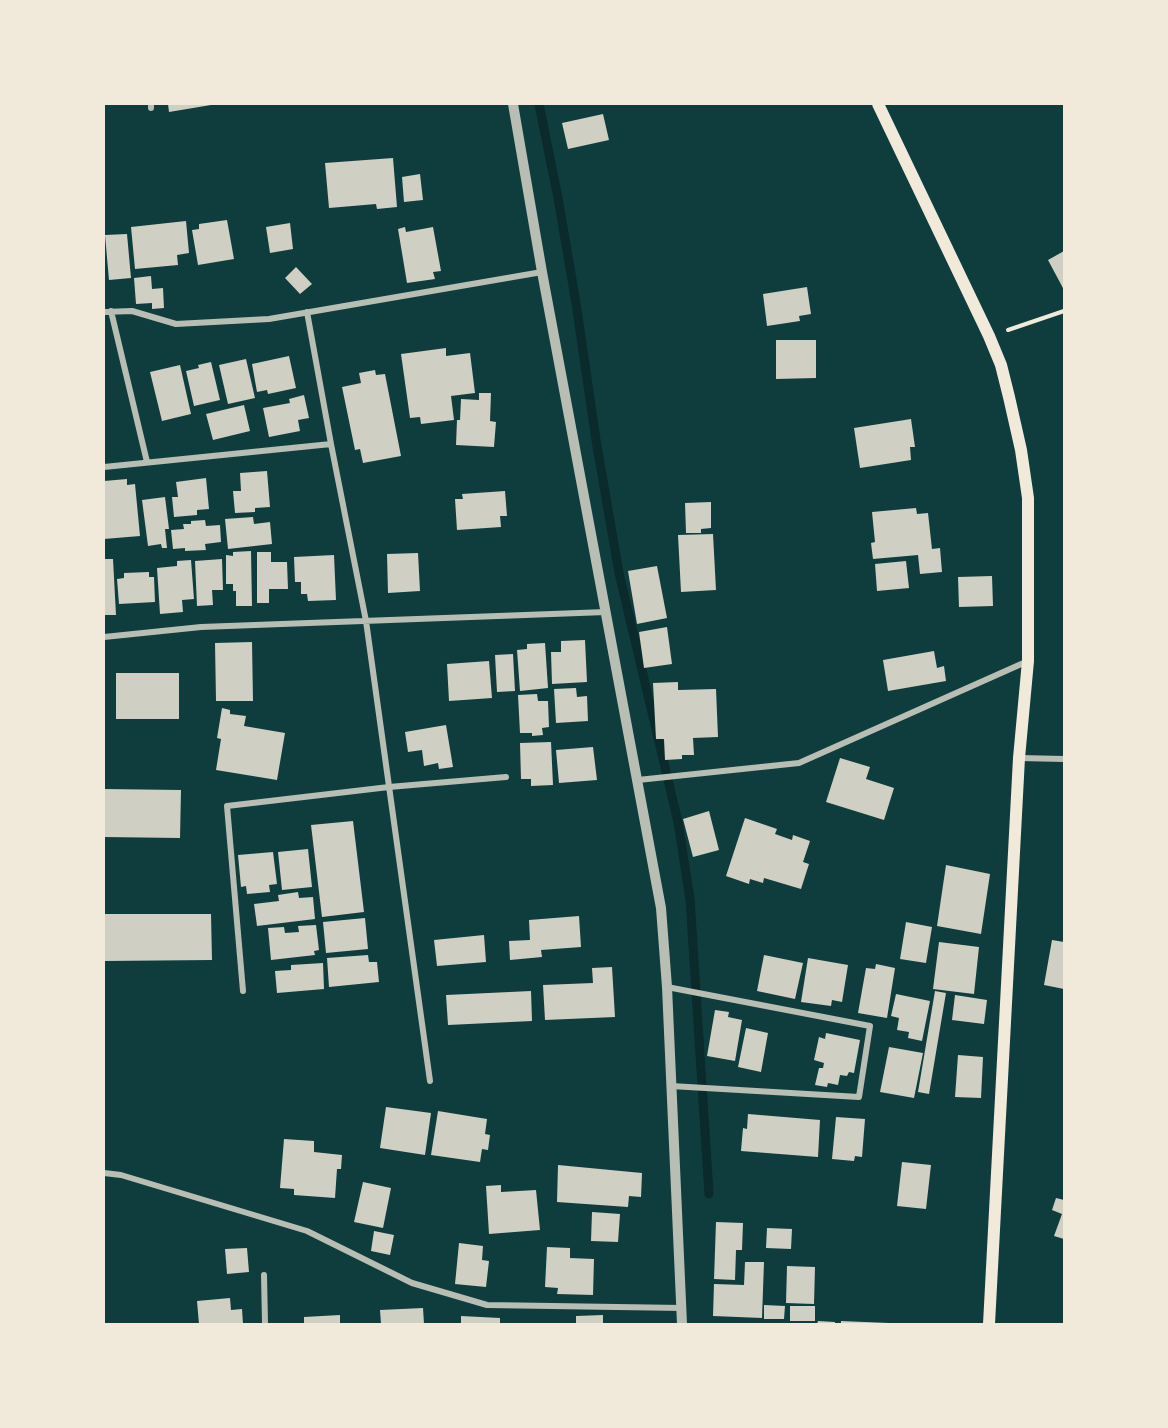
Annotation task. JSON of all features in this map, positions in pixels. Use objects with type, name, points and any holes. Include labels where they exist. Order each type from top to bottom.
[{"type":"main road","points":[[879,104],[989,336],[1000,365],[1021,450],[1028,498],[1028,661],[1019,758],[989,1324]]},
{"type":"street","points":[[513,104],[606,612],[643,780],[661,908],[667,987],[682,1324]]},
{"type":"street","points":[[147,462],[107,312],[132,311],[176,324],[268,319],[542,272]]},
{"type":"street","points":[[307,312],[366,621],[430,1081]]},
{"type":"street","points":[[104,467],[331,444]]},
{"type":"street","points":[[104,637],[201,627],[606,612]]},
{"type":"street","points":[[643,780],[799,763],[1028,661]]},
{"type":"street","points":[[1019,758],[1065,759]]},
{"type":"street","points":[[243,991],[227,806],[389,787],[506,777]]},
{"type":"street","points":[[667,987],[870,1026],[859,1097],[671,1086]]},
{"type":"street","points":[[104,1173],[121,1175],[307,1231],[412,1283],[487,1305],[682,1308]]},
{"type":"street","points":[[264,1275],[266,1324]]},
{"type":"path","points":[[989,336],[1065,311]]},
{"type":"building","points":[[168,104],[211,104],[211,105],[169,112]]},
{"type":"building","points":[[603,114],[609,140],[568,149],[562,123]]},
{"type":"building","points":[[393,158],[397,207],[377,209],[376,204],[329,208],[325,163]]},
{"type":"building","points":[[420,174],[423,200],[404,202],[402,177]]},
{"type":"building","points":[[227,220],[234,259],[198,265],[192,230],[199,229],[199,224]]},
{"type":"building","points":[[186,221],[189,253],[177,255],[178,265],[135,269],[131,227]]},
{"type":"building","points":[[290,223],[293,249],[270,253],[266,227]]},
{"type":"building","points":[[405,227],[406,232],[433,227],[441,271],[433,272],[435,279],[407,283],[398,229]]},
{"type":"building","points":[[127,234],[131,278],[109,280],[105,235]]},
{"type":"building","points":[[1064,251],[1064,290],[1048,260]]},
{"type":"building","points":[[296,267],[312,284],[300,294],[285,278]]},
{"type":"building","points":[[151,276],[152,289],[163,288],[164,308],[152,309],[152,303],[136,304],[134,278]]},
{"type":"building","points":[[807,287],[811,314],[799,316],[800,321],[767,326],[763,294]]},
{"type":"building","points":[[776,340],[816,340],[816,378],[776,379]]},
{"type":"building","points":[[446,348],[446,356],[470,353],[475,393],[451,396],[454,420],[421,424],[420,417],[410,418],[401,354]]},
{"type":"building","points":[[289,356],[296,388],[268,394],[267,390],[257,392],[252,364]]},
{"type":"building","points":[[246,359],[255,398],[228,404],[219,365]]},
{"type":"building","points":[[211,362],[220,400],[194,406],[186,371]]},
{"type":"building","points":[[180,365],[191,414],[162,421],[150,372]]},
{"type":"building","points":[[375,370],[376,375],[385,374],[401,456],[363,463],[360,449],[355,450],[342,387],[361,383],[359,373]]},
{"type":"building","points":[[479,393],[491,393],[490,421],[496,422],[494,447],[456,445],[461,399],[479,400]]},
{"type":"building","points":[[304,395],[309,418],[298,420],[300,431],[269,437],[263,408],[290,403],[289,399]]},
{"type":"building","points":[[244,405],[250,431],[213,440],[206,414]]},
{"type":"building","points":[[911,419],[915,447],[910,447],[911,460],[860,468],[854,428]]},
{"type":"building","points":[[267,471],[270,507],[255,508],[255,512],[235,513],[233,491],[241,491],[240,473]]},
{"type":"building","points":[[206,478],[209,509],[197,510],[197,515],[174,517],[172,497],[178,497],[176,482]]},
{"type":"building","points":[[127,479],[127,485],[135,484],[140,536],[104,539],[104,481]]},
{"type":"building","points":[[505,491],[507,516],[500,516],[501,527],[457,530],[455,499],[463,499],[462,494]]},
{"type":"building","points":[[165,497],[169,529],[165,529],[167,548],[162,548],[161,544],[148,546],[142,500]]},
{"type":"building","points":[[711,502],[711,528],[701,529],[701,533],[686,533],[685,503]]},
{"type":"building","points":[[916,508],[917,514],[928,513],[932,549],[940,548],[942,572],[920,574],[918,555],[873,559],[871,543],[875,542],[872,512]]},
{"type":"building","points":[[253,517],[254,524],[270,522],[272,544],[228,549],[225,519]]},
{"type":"building","points":[[205,520],[206,526],[220,525],[221,542],[205,544],[206,550],[173,549],[171,530],[184,529],[183,524],[191,524],[191,521]]},
{"type":"building","points":[[713,534],[716,590],[681,592],[678,535]]},
{"type":"building","points":[[251,551],[252,606],[236,606],[236,591],[233,591],[233,584],[226,584],[226,555],[233,556],[233,552]]},
{"type":"building","points":[[257,552],[271,552],[271,562],[287,562],[288,589],[269,589],[269,603],[257,603]]},
{"type":"building","points":[[418,553],[420,591],[388,593],[387,554]]},
{"type":"building","points":[[334,555],[336,600],[308,601],[307,594],[301,594],[301,582],[295,582],[294,557]]},
{"type":"building","points":[[104,559],[113,559],[116,615],[104,615]]},
{"type":"building","points":[[222,559],[223,590],[212,590],[213,605],[197,606],[195,561]]},
{"type":"building","points":[[191,560],[194,599],[182,600],[183,612],[160,614],[157,568],[177,566],[177,561]]},
{"type":"building","points":[[906,561],[909,588],[877,591],[875,564]]},
{"type":"building","points":[[657,566],[667,618],[637,624],[628,571]]},
{"type":"building","points":[[149,572],[149,577],[154,577],[155,602],[119,604],[117,579],[124,578],[124,573]]},
{"type":"building","points":[[992,576],[993,606],[959,607],[958,577]]},
{"type":"building","points":[[667,627],[672,664],[644,668],[639,632]]},
{"type":"building","points":[[585,640],[587,682],[552,684],[551,652],[561,652],[561,641]]},
{"type":"building","points":[[252,642],[253,701],[216,701],[215,643]]},
{"type":"building","points":[[545,643],[548,688],[520,691],[517,650],[527,649],[527,644]]},
{"type":"building","points":[[934,651],[937,668],[944,666],[946,681],[888,691],[883,660]]},
{"type":"building","points":[[513,654],[515,691],[497,692],[495,655]]},
{"type":"building","points":[[489,661],[492,698],[449,701],[447,664]]},
{"type":"building","points":[[116,673],[179,673],[179,719],[116,719]]},
{"type":"building","points":[[678,682],[678,690],[716,689],[718,737],[693,738],[694,755],[682,755],[682,759],[665,760],[664,739],[656,739],[653,683]]},
{"type":"building","points":[[576,688],[577,697],[587,696],[588,721],[556,723],[554,689]]},
{"type":"building","points":[[537,694],[538,701],[548,701],[549,727],[542,728],[543,735],[532,736],[532,733],[520,733],[518,695]]},
{"type":"building","points":[[222,708],[230,710],[230,714],[246,716],[244,726],[285,733],[277,780],[216,770],[221,739],[217,738]]},
{"type":"building","points":[[446,725],[453,767],[439,769],[438,763],[424,766],[422,750],[408,752],[405,732]]},
{"type":"building","points":[[551,742],[553,785],[531,786],[531,779],[521,779],[520,743]]},
{"type":"building","points":[[593,747],[597,780],[559,783],[556,750]]},
{"type":"building","points":[[840,758],[870,767],[866,779],[894,788],[884,820],[826,802]]},
{"type":"building","points":[[104,789],[181,790],[180,838],[104,837]]},
{"type":"building","points":[[709,811],[719,850],[693,857],[683,819]]},
{"type":"building","points":[[745,818],[777,829],[775,834],[792,840],[793,835],[810,841],[803,862],[809,864],[801,889],[764,878],[763,883],[750,879],[749,884],[726,876]]},
{"type":"building","points":[[353,821],[364,912],[322,917],[311,825]]},
{"type":"building","points":[[308,849],[312,887],[282,890],[278,852]]},
{"type":"building","points":[[273,852],[277,884],[269,885],[270,892],[247,894],[246,886],[241,887],[238,855]]},
{"type":"building","points":[[946,865],[990,874],[981,934],[937,926]]},
{"type":"building","points":[[298,892],[299,898],[313,897],[315,919],[257,926],[254,904],[279,901],[278,895]]},
{"type":"building","points":[[104,914],[211,914],[212,960],[104,961]]},
{"type":"building","points":[[579,916],[581,947],[541,950],[542,957],[510,960],[509,941],[530,940],[529,920]]},
{"type":"building","points":[[365,918],[368,949],[326,953],[323,922]]},
{"type":"building","points":[[906,922],[932,927],[926,963],[900,959]]},
{"type":"building","points":[[316,925],[319,950],[314,951],[315,955],[271,960],[268,928],[284,927],[285,933],[299,932],[298,926]]},
{"type":"building","points":[[484,935],[486,962],[437,966],[434,940]]},
{"type":"building","points":[[1052,940],[1064,942],[1064,989],[1044,985]]},
{"type":"building","points":[[939,942],[979,947],[974,994],[933,989]]},
{"type":"building","points":[[368,955],[369,962],[377,962],[379,982],[329,987],[327,958]]},
{"type":"building","points":[[764,955],[803,963],[795,999],[757,991]]},
{"type":"building","points":[[808,958],[848,965],[842,1002],[832,1000],[831,1006],[801,1002]]},
{"type":"building","points":[[323,963],[324,989],[277,993],[275,971],[291,970],[291,965]]},
{"type":"building","points":[[876,964],[895,968],[887,1018],[858,1013],[866,968],[875,969]]},
{"type":"building","points":[[612,967],[615,1017],[545,1020],[543,985],[593,983],[592,968]]},
{"type":"building","points":[[531,991],[532,1021],[448,1025],[446,995]]},
{"type":"building","points":[[935,991],[946,993],[929,1094],[918,1092]]},
{"type":"building","points":[[896,994],[930,1001],[922,1041],[908,1038],[909,1032],[897,1030],[899,1018],[891,1016]]},
{"type":"building","points":[[955,995],[987,1000],[984,1024],[952,1020]]},
{"type":"building","points":[[715,1010],[729,1012],[728,1017],[742,1020],[735,1061],[707,1056]]},
{"type":"building","points":[[746,1028],[768,1033],[761,1072],[738,1067]]},
{"type":"building","points":[[826,1033],[860,1040],[854,1073],[849,1072],[847,1076],[840,1075],[838,1085],[828,1083],[827,1087],[815,1085],[819,1068],[823,1068],[824,1063],[814,1060],[819,1037],[825,1039]]},
{"type":"building","points":[[889,1047],[923,1053],[914,1098],[880,1092]]},
{"type":"building","points":[[958,1055],[983,1057],[981,1098],[955,1097]]},
{"type":"building","points":[[386,1107],[431,1113],[425,1155],[380,1148]]},
{"type":"building","points":[[438,1111],[487,1119],[485,1134],[490,1135],[488,1150],[482,1149],[480,1162],[431,1155]]},
{"type":"building","points":[[748,1114],[820,1120],[818,1157],[741,1151],[743,1128],[747,1129]]},
{"type":"building","points":[[836,1117],[865,1119],[862,1157],[855,1156],[854,1161],[832,1159]]},
{"type":"building","points":[[284,1139],[314,1141],[314,1152],[342,1155],[341,1169],[337,1169],[335,1198],[294,1195],[294,1189],[280,1188]]},
{"type":"building","points":[[902,1162],[931,1165],[926,1209],[897,1206]]},
{"type":"building","points":[[558,1165],[642,1173],[641,1197],[629,1196],[628,1207],[557,1202]]},
{"type":"building","points":[[363,1182],[391,1188],[383,1228],[354,1222]]},
{"type":"building","points":[[501,1185],[501,1192],[536,1190],[540,1230],[489,1234],[486,1186]]},
{"type":"building","points":[[1056,1198],[1064,1200],[1064,1239],[1054,1236],[1062,1214],[1052,1210]]},
{"type":"building","points":[[592,1212],[620,1214],[618,1242],[591,1241]]},
{"type":"building","points":[[716,1222],[743,1223],[742,1250],[736,1250],[735,1280],[714,1279]]},
{"type":"building","points":[[767,1228],[792,1229],[791,1249],[766,1248]]},
{"type":"building","points":[[374,1231],[394,1235],[390,1255],[371,1251]]},
{"type":"building","points":[[459,1243],[483,1246],[482,1260],[489,1261],[486,1287],[455,1284]]},
{"type":"building","points":[[547,1247],[570,1248],[570,1258],[594,1259],[593,1295],[557,1294],[558,1288],[545,1287]]},
{"type":"building","points":[[247,1248],[249,1272],[227,1274],[225,1249]]},
{"type":"building","points":[[745,1262],[764,1262],[762,1318],[713,1316],[714,1284],[744,1285]]},
{"type":"building","points":[[787,1266],[815,1267],[814,1304],[786,1303]]},
{"type":"building","points":[[230,1298],[231,1310],[242,1309],[243,1324],[199,1324],[197,1301]]},
{"type":"building","points":[[764,1305],[785,1306],[784,1319],[764,1319]]},
{"type":"building","points":[[790,1306],[815,1306],[815,1321],[790,1321]]},
{"type":"building","points":[[423,1308],[424,1324],[381,1324],[380,1310]]},
{"type":"building","points":[[340,1315],[340,1324],[304,1324],[304,1317]]},
{"type":"building","points":[[603,1315],[603,1324],[576,1324],[576,1316]]},
{"type":"building","points":[[461,1316],[500,1318],[500,1324],[461,1324]]},
{"type":"building","points":[[818,1321],[835,1322],[835,1324],[817,1324]]},
{"type":"building","points":[[841,1321],[889,1323],[889,1324],[841,1324]]},
{"type":"waterway","points":[[539,104],[576,303],[619,573],[678,822],[690,899],[709,1194]]}]
